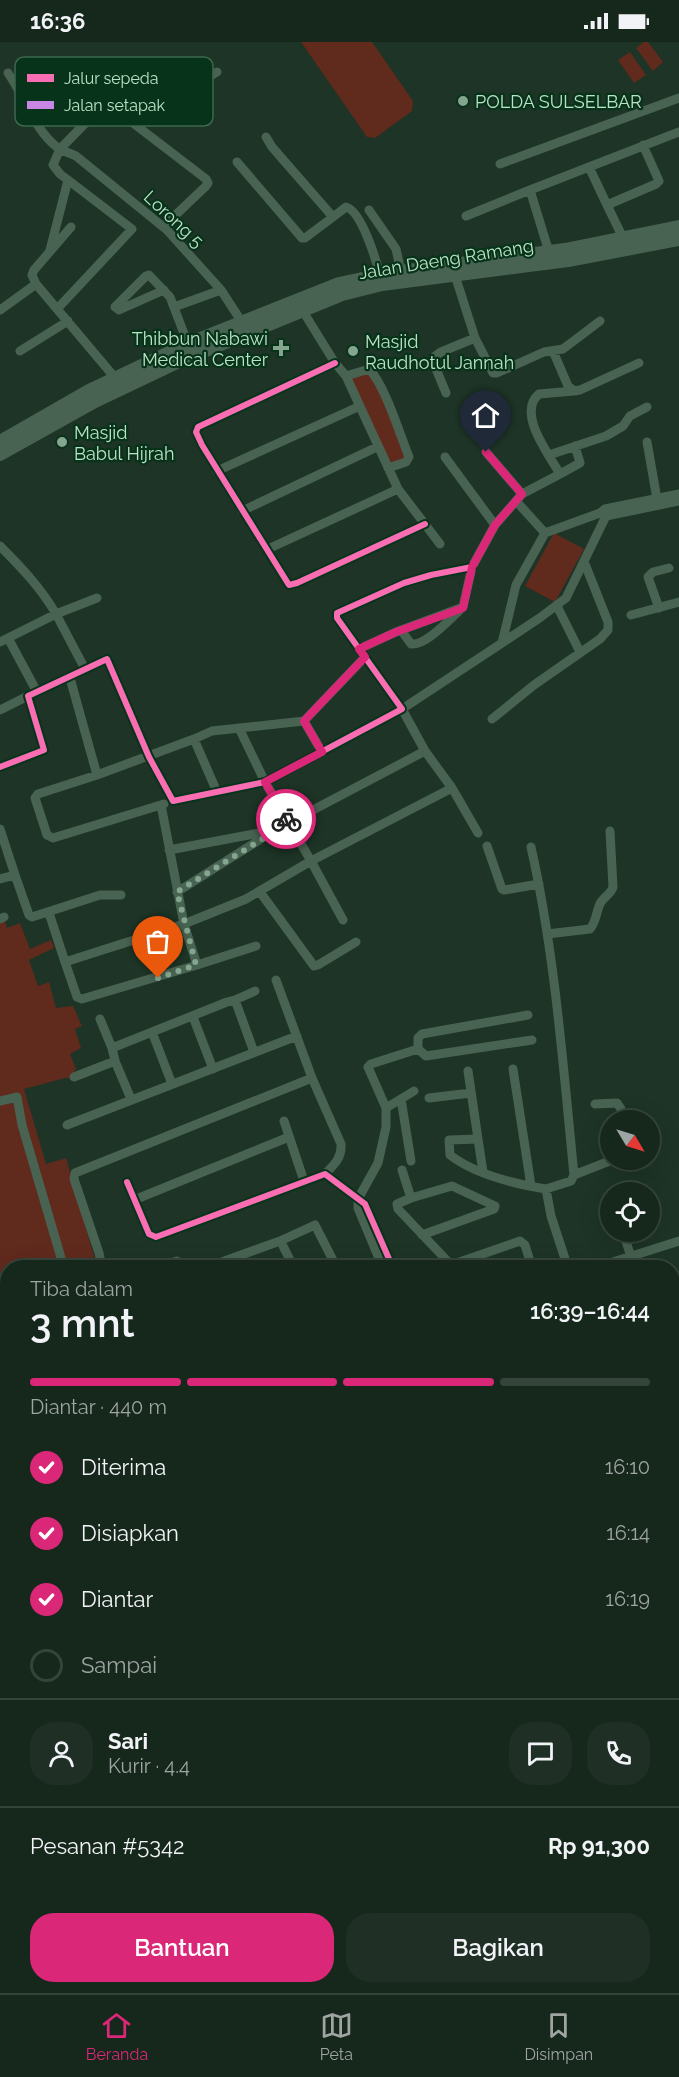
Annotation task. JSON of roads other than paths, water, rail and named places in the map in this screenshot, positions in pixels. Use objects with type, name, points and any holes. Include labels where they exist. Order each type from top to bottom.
[{"type":"main road","name":"Jalan Daeng Ramang","points":[[3,446],[92,396],[152,368],[188,344],[245,327],[300,305],[342,294],[401,272],[568,260],[656,238],[679,228]]},
{"type":"main road","name":"Jalan Daeng Ramang","points":[[381,280],[453,270],[624,240],[679,238]]},
{"type":"main road","name":"Jalan Daeng Ramang","points":[[92,396],[116,378],[193,354],[245,327]]},
{"type":"street","points":[[213,74],[217,72]]},
{"type":"street","name":"Lorong 5","points":[[8,73],[15,82]]},
{"type":"street","points":[[500,164],[679,98]]},
{"type":"street","name":"Lorong 5","points":[[40,126],[60,149],[76,156],[164,226],[221,290],[245,327]]},
{"type":"street","points":[[58,308],[132,229],[60,174],[53,165],[60,149],[83,126]]},
{"type":"street","points":[[138,126],[207,181],[206,186],[164,226]]},
{"type":"street","points":[[466,216],[679,132]]},
{"type":"street","points":[[266,137],[333,218]]},
{"type":"street","points":[[607,205],[658,183],[659,178],[643,145]]},
{"type":"street","points":[[237,162],[302,238],[346,207],[352,210],[370,246],[381,280]]},
{"type":"street","points":[[589,167],[624,240]]},
{"type":"street","points":[[50,250],[69,180]]},
{"type":"street","points":[[530,190],[549,252]]},
{"type":"street","points":[[369,210],[396,249],[401,272]]},
{"type":"street","points":[[71,227],[32,272],[36,284],[116,378]]},
{"type":"street","points":[[453,270],[475,338],[494,373],[544,352],[563,349],[600,321]]},
{"type":"street","points":[[164,290],[119,310],[116,307],[147,275],[164,290],[174,307],[188,344]]},
{"type":"street","points":[[0,310],[36,284]]},
{"type":"street","points":[[174,307],[221,290]]},
{"type":"street","points":[[300,305],[335,363],[346,376],[398,489],[440,544]]},
{"type":"street","points":[[20,351],[68,321]]},
{"type":"street","points":[[446,393],[434,364],[434,357],[475,338]]},
{"type":"street","points":[[553,351],[568,386],[574,392]]},
{"type":"street","points":[[335,363],[198,427],[197,436],[268,549],[286,582],[292,585],[425,524]]},
{"type":"street","points":[[560,474],[540,444],[533,423],[532,407],[535,397],[539,394],[574,392],[639,363]]},
{"type":"street","points":[[346,376],[369,369],[386,401],[409,457],[406,462],[388,468]]},
{"type":"street","points":[[217,471],[360,406]]},
{"type":"street","points":[[549,455],[614,432],[624,425],[630,416],[647,407]]},
{"type":"street","points":[[648,442],[657,499]]},
{"type":"street","points":[[401,630],[411,644],[418,644],[436,632],[463,608],[472,567],[495,525],[519,497],[580,463],[575,446]]},
{"type":"street","points":[[242,511],[378,447]]},
{"type":"street","points":[[486,452],[545,533]]},
{"type":"street","points":[[445,457],[495,525]]},
{"type":"street","points":[[268,549],[398,489]]},
{"type":"street","points":[[502,643],[516,585],[545,533],[604,513],[679,494]]},
{"type":"street","points":[[604,513],[679,501]]},
{"type":"street","points":[[463,608],[401,630],[362,653],[304,721],[212,731],[97,776],[36,795],[46,835],[53,838],[173,801],[265,782],[402,709],[557,606],[570,592],[585,564],[604,513]]},
{"type":"street","points":[[0,546],[47,597],[85,669]]},
{"type":"street","points":[[492,719],[606,634],[609,626],[585,564]]},
{"type":"street","points":[[472,567],[404,583],[337,613],[337,618],[402,709],[425,751],[452,788],[477,832]]},
{"type":"street","points":[[659,608],[648,577],[652,572],[669,568]]},
{"type":"street","points":[[0,767],[44,750],[33,694],[4,640],[56,614],[97,598]]},
{"type":"street","points":[[631,615],[679,602]]},
{"type":"street","points":[[557,606],[580,652]]},
{"type":"street","points":[[0,710],[70,678],[107,658],[149,757],[173,801]]},
{"type":"street","points":[[70,678],[97,776]]},
{"type":"street","points":[[304,721],[322,752]]},
{"type":"street","points":[[239,728],[265,782],[343,920]]},
{"type":"street","points":[[194,739],[217,792]]},
{"type":"street","points":[[177,892],[275,830],[425,751]]},
{"type":"street","points":[[65,962],[216,912],[260,892],[310,861],[452,788]]},
{"type":"street","points":[[161,805],[177,892],[196,965]]},
{"type":"street","points":[[0,829],[29,915],[35,917],[100,895],[121,895]]},
{"type":"street","points":[[169,850],[275,830]]},
{"type":"street","points":[[547,934],[590,929],[595,923],[600,903],[612,892],[613,887],[610,831]]},
{"type":"street","points":[[487,846],[502,889],[539,884]]},
{"type":"street","points":[[478,1139],[449,1140],[449,1154],[462,1163],[505,1181],[546,1189],[571,1181],[574,1175],[559,1024],[547,934],[531,847]]},
{"type":"street","points":[[0,879],[15,874]]},
{"type":"street","points":[[260,892],[314,966],[356,942]]},
{"type":"street","points":[[49,913],[77,997],[82,999],[256,946]]},
{"type":"street","points":[[127,1182],[149,1234],[156,1237],[325,1174],[336,1163],[341,1144],[312,1078],[276,980]]},
{"type":"street","points":[[112,1048],[255,992]]},
{"type":"street","points":[[235,1000],[254,1052]]},
{"type":"street","points":[[528,1015],[422,1034],[418,1038],[418,1049],[426,1056],[532,1040]]},
{"type":"street","points":[[193,1017],[213,1069]]},
{"type":"street","points":[[100,1019],[131,1099]]},
{"type":"street","points":[[152,1032],[172,1084]]},
{"type":"street","points":[[67,1125],[297,1036]]},
{"type":"street","points":[[381,1260],[358,1208],[358,1198],[374,1171],[386,1127],[386,1108],[368,1069],[369,1066],[418,1049]]},
{"type":"street","points":[[74,1077],[115,1061]]},
{"type":"street","points":[[513,1069],[531,1186]]},
{"type":"street","points":[[468,1071],[483,1172]]},
{"type":"street","points":[[100,1260],[74,1179],[75,1173],[312,1078]]},
{"type":"street","points":[[386,1108],[414,1091]]},
{"type":"street","points":[[429,1098],[471,1093]]},
{"type":"street","points":[[0,1101],[16,1097],[21,1125],[62,1260]]},
{"type":"street","points":[[401,1099],[411,1161]]},
{"type":"street","points":[[595,1104],[617,1103],[621,1110]]},
{"type":"street","points":[[284,1121],[304,1181]]},
{"type":"street","points":[[134,1200],[289,1137]]},
{"type":"street","points":[[574,1175],[600,1165]]},
{"type":"street","points":[[402,1170],[411,1198]]},
{"type":"street","points":[[325,1174],[365,1204],[390,1260]]},
{"type":"street","points":[[422,1235],[495,1209],[495,1207],[452,1186],[398,1203],[396,1207],[422,1235],[446,1260]]},
{"type":"street","points":[[546,1189],[551,1216],[565,1260]]},
{"type":"street","points":[[227,1260],[280,1241],[315,1225],[333,1260]]},
{"type":"street","points":[[468,1260],[520,1241],[525,1245],[530,1260]]},
{"type":"street","points":[[623,1260],[679,1241]]},
{"type":"street","points":[[626,1242],[631,1257]]},
{"type":"street","points":[[283,1246],[290,1260]]},
{"type":"place","name":"POLDA SULSELBAR","points":[[463,101]]},
{"type":"place","name":"Thibbun Nabawi Medical Center","points":[[281,348]]},
{"type":"place","name":"Masjid Raudhotul Jannah","points":[[353,351]]},
{"type":"place","name":"Masjid Babul Hijrah","points":[[62,442]]}]
